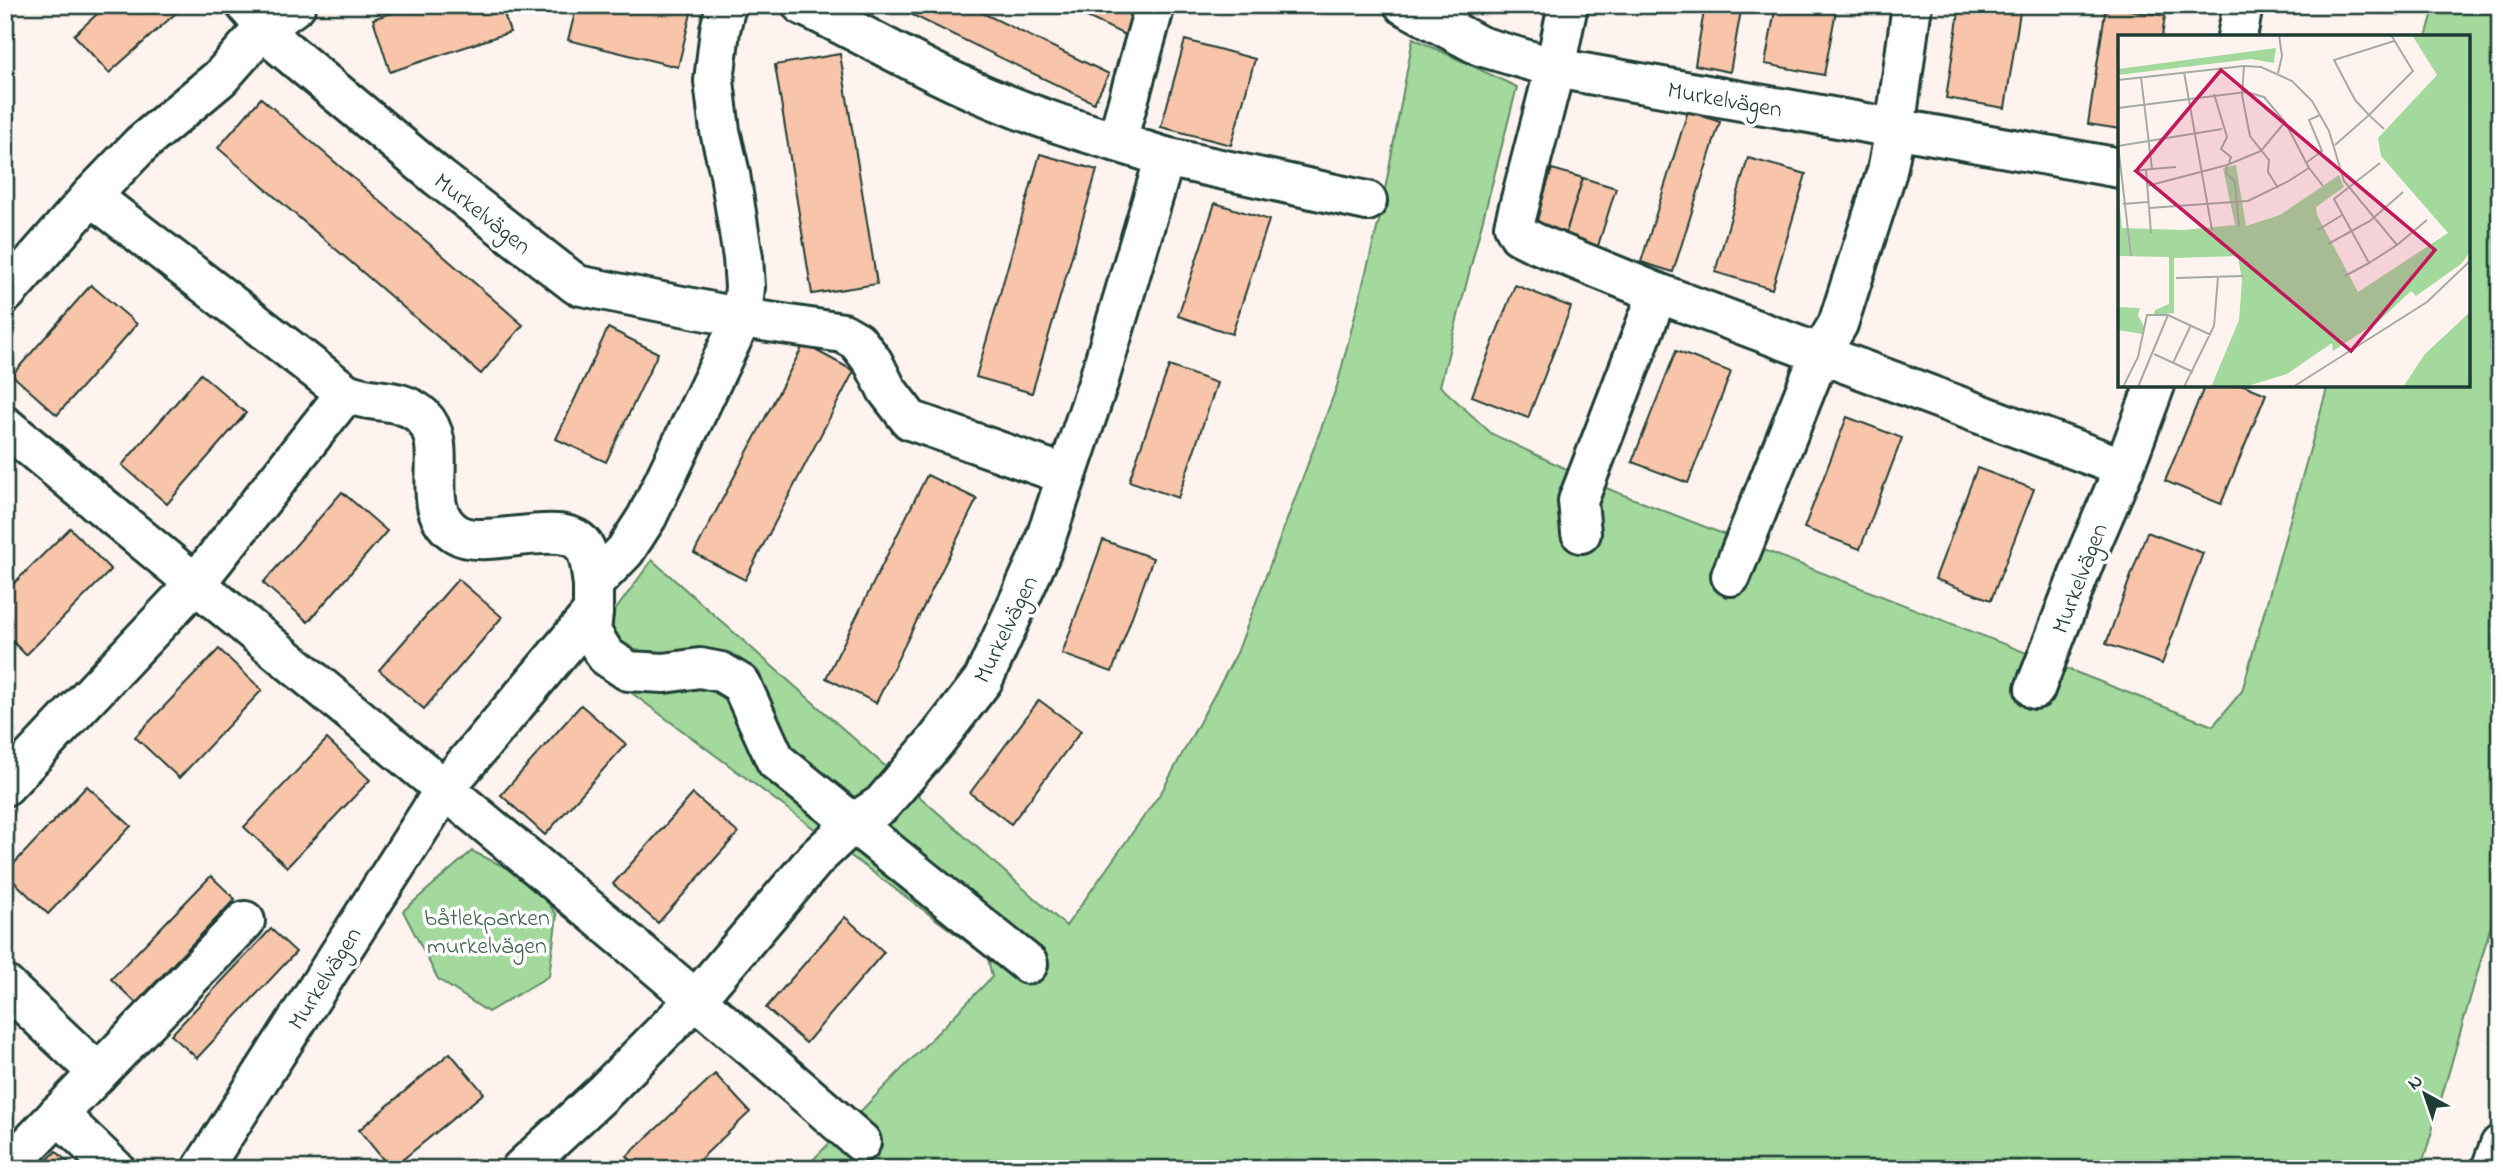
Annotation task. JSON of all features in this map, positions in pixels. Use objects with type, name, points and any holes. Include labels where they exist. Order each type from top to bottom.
[{"type":"street","points":[[5,294],[91,196],[141,144],[220,78],[255,17],[296,5]]},
{"type":"street","name":"Murkelvägen","points":[[202,1169],[446,787],[593,598],[647,517],[742,318],[745,287],[743,258],[730,174],[720,131],[714,81],[726,5]]},
{"type":"street","points":[[802,5],[930,71],[999,102],[1165,157],[1367,201]]},
{"type":"street","points":[[1117,141],[1155,5]]},
{"type":"street","name":"Murkelvägen","points":[[1404,5],[1480,46],[1555,68],[2118,168]]},
{"type":"street","points":[[1568,5],[1555,68],[1514,226],[1519,234],[1658,293],[2124,468]]},
{"type":"street","points":[[1731,576],[1820,354],[1838,324],[1887,171],[1912,5]]},
{"type":"street","points":[[2237,35],[2243,5]]},
{"type":"street","name":"Murkelvägen","points":[[255,17],[282,47],[438,177],[577,285],[742,318],[843,333],[857,341],[873,362],[887,390],[909,420],[1066,475]]},
{"type":"street","name":"Murkelvägen","points":[[521,1169],[603,1093],[697,998],[816,858],[852,824],[882,804],[983,680],[1041,552],[1098,383],[1165,157]]},
{"type":"street","points":[[91,196],[346,393],[358,398],[390,401],[408,407],[424,418],[433,436],[438,511],[445,524],[456,534],[469,539],[485,540],[538,535],[568,535],[578,539],[587,551],[593,598],[591,632],[606,656],[628,671],[664,673],[700,668],[721,672],[741,684],[776,761],[1028,964]]},
{"type":"street","points":[[1581,533],[1578,500],[1658,293]]},
{"type":"street","name":"Murkelvägen","points":[[2035,689],[2154,387]]},
{"type":"street","points":[[5,786],[195,584],[346,393]]},
{"type":"street","points":[[5,426],[446,787],[697,998],[861,1142]]},
{"type":"street","points":[[6,1169],[245,921]]},
{"type":"street","points":[[5,985],[98,1073]]},
{"type":"street","points":[[58,1114],[115,1169]]},
{"type":"street","points":[[2491,1169],[2500,1145]]},
{"type":"green space","points":[[2435,5],[2500,5],[2500,894],[2421,1169],[804,1169],[992,977],[988,958],[582,656],[652,560],[1066,926],[1162,791],[1237,653],[1337,386],[1380,217],[1413,38],[1517,87],[1440,386],[1492,434],[1611,490],[2213,726],[2242,691],[2327,387],[2470,387],[2470,35],[2427,35]]},
{"type":"green space","name":"båtlekparken murkelvägen","points":[[472,851],[529,879],[557,915],[549,976],[488,1012],[438,979],[403,911]]},
{"type":"building","points":[[107,5],[185,5],[109,73],[74,35]]},
{"type":"building","points":[[415,5],[501,5],[510,32],[390,72],[373,19]]},
{"type":"building","points":[[577,5],[675,5],[692,9],[678,67],[568,40]]},
{"type":"building","points":[[892,5],[966,5],[1109,74],[1094,103]]},
{"type":"building","points":[[1062,5],[1139,5],[1125,35]]},
{"type":"building","points":[[1705,5],[1742,5],[1730,72],[1695,65]]},
{"type":"building","points":[[1776,5],[1837,5],[1824,75],[1765,64]]},
{"type":"building","points":[[1960,5],[2021,5],[2005,108],[1946,98]]},
{"type":"building","points":[[2106,6],[2165,16],[2162,35],[2118,35],[2118,129],[2088,124]]},
{"type":"building","points":[[1185,40],[1255,59],[1231,145],[1161,127]]},
{"type":"building","points":[[840,54],[877,284],[812,294],[775,65]]},
{"type":"building","points":[[261,98],[523,325],[481,374],[218,148]]},
{"type":"building","points":[[1688,111],[1720,122],[1673,272],[1641,262]]},
{"type":"building","points":[[1040,154],[1097,170],[1032,393],[976,377]]},
{"type":"building","points":[[1748,158],[1806,174],[1772,289],[1715,272]]},
{"type":"building","points":[[1552,169],[1583,178],[1564,239],[1533,229]]},
{"type":"building","points":[[1583,178],[1616,188],[1597,249],[1564,239]]},
{"type":"building","points":[[1215,203],[1269,220],[1232,334],[1178,316]]},
{"type":"building","points":[[91,285],[137,324],[57,415],[12,375]]},
{"type":"building","points":[[1515,285],[1571,307],[1528,418],[1472,396]]},
{"type":"building","points":[[608,328],[658,353],[606,462],[556,439]]},
{"type":"building","points":[[804,344],[854,371],[745,580],[694,553]]},
{"type":"building","points":[[1676,351],[1731,372],[1688,483],[1632,462]]},
{"type":"building","points":[[1169,366],[1217,383],[1178,498],[1129,481]]},
{"type":"building","points":[[201,374],[246,413],[167,504],[122,465]]},
{"type":"building","points":[[2204,387],[2249,387],[2266,394],[2221,504],[2165,481]]},
{"type":"building","points":[[1847,417],[1902,438],[1860,549],[1804,528]]},
{"type":"building","points":[[1977,468],[2034,489],[1991,600],[1935,579]]},
{"type":"building","points":[[927,475],[977,499],[876,703],[826,678]]},
{"type":"building","points":[[342,492],[387,531],[308,622],[263,583]]},
{"type":"building","points":[[70,528],[111,570],[26,655],[5,634],[5,592]]},
{"type":"building","points":[[2147,532],[2203,553],[2162,664],[2106,644]]},
{"type":"building","points":[[1103,540],[1153,558],[1112,672],[1062,654]]},
{"type":"building","points":[[458,579],[502,617],[424,709],[379,670]]},
{"type":"building","points":[[219,649],[262,690],[179,778],[135,737]]},
{"type":"building","points":[[1039,700],[1081,731],[1011,824],[970,793]]},
{"type":"building","points":[[581,705],[626,744],[545,835],[501,795]]},
{"type":"building","points":[[5,722],[15,731],[5,741]]},
{"type":"building","points":[[327,739],[370,780],[287,867],[244,827]]},
{"type":"building","points":[[87,786],[131,826],[48,914],[5,873]]},
{"type":"building","points":[[693,794],[738,833],[658,923],[613,884]]},
{"type":"building","points":[[211,876],[235,899],[136,1003],[111,979]]},
{"type":"building","points":[[845,917],[884,952],[806,1043],[766,1008]]},
{"type":"building","points":[[271,929],[296,952],[197,1058],[171,1035]]},
{"type":"building","points":[[450,1053],[484,1093],[391,1169],[359,1130]]},
{"type":"building","points":[[715,1074],[750,1112],[690,1169],[639,1169],[627,1156]]},
{"type":"building","points":[[56,1151],[75,1169],[39,1169]]}]
